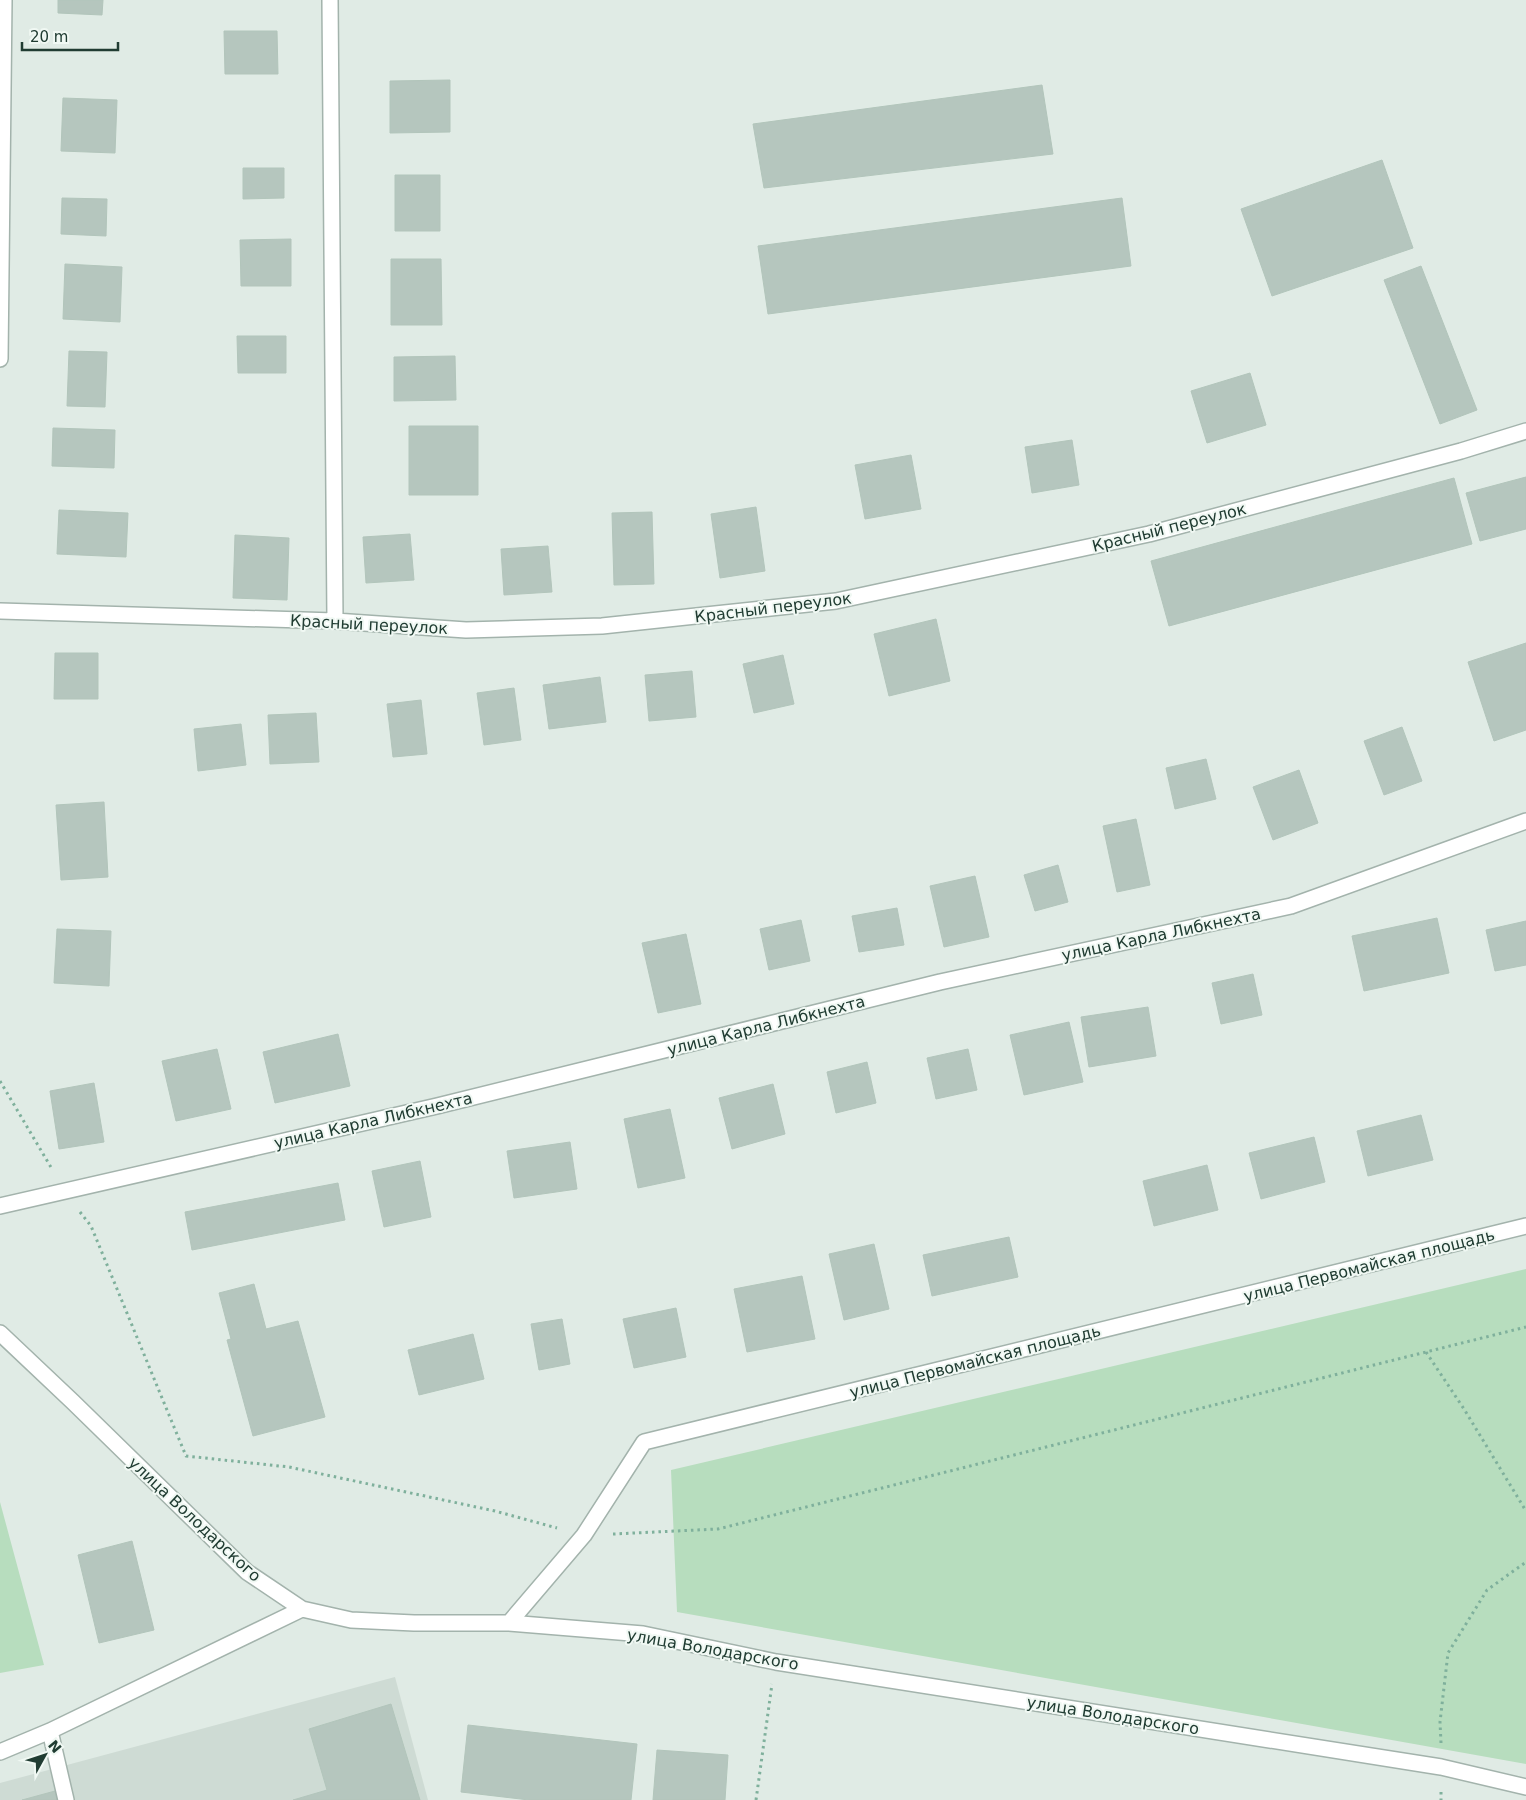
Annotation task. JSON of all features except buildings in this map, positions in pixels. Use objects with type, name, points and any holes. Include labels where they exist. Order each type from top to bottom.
[{"type":"street","points":[[0,359],[4,0]]},
{"type":"street","points":[[330,0],[334,621]]},
{"type":"street","name":"Красный переулок","points":[[0,611],[334,621],[466,630],[602,626],[836,601],[1149,534],[1461,451],[1526,431]]},
{"type":"street","name":"улица Карла Либкнехта","points":[[0,1206],[437,1106],[940,982],[1290,906],[1526,821]]},
{"type":"street","name":"улица Первомайская площадь","points":[[509,1623],[584,1535],[644,1442],[1526,1226]]},
{"type":"street","name":"улица Володарского","points":[[0,1334],[73,1402],[247,1572],[302,1609],[360,1620],[414,1623],[509,1623],[643,1634],[776,1662],[1441,1767],[1526,1787]]},
{"type":"street","points":[[0,1752],[50,1731],[302,1609]]},
{"type":"street","points":[[50,1731],[66,1800]]},
{"type":"path","points":[[1426,1352],[1464,1409],[1526,1511]]},
{"type":"path","points":[[1441,1800],[1440,1722],[1448,1653],[1487,1590],[1526,1562]]},
{"type":"path","points":[[756,1800],[776,1662]]},
{"type":"shaded area","points":[[395,1677],[428,1800],[0,1800],[0,1783]]},
{"type":"green space","points":[[1526,1269],[1526,1764],[677,1612],[671,1470]]},
{"type":"green space","points":[[0,1502],[44,1665],[0,1673]]}]
